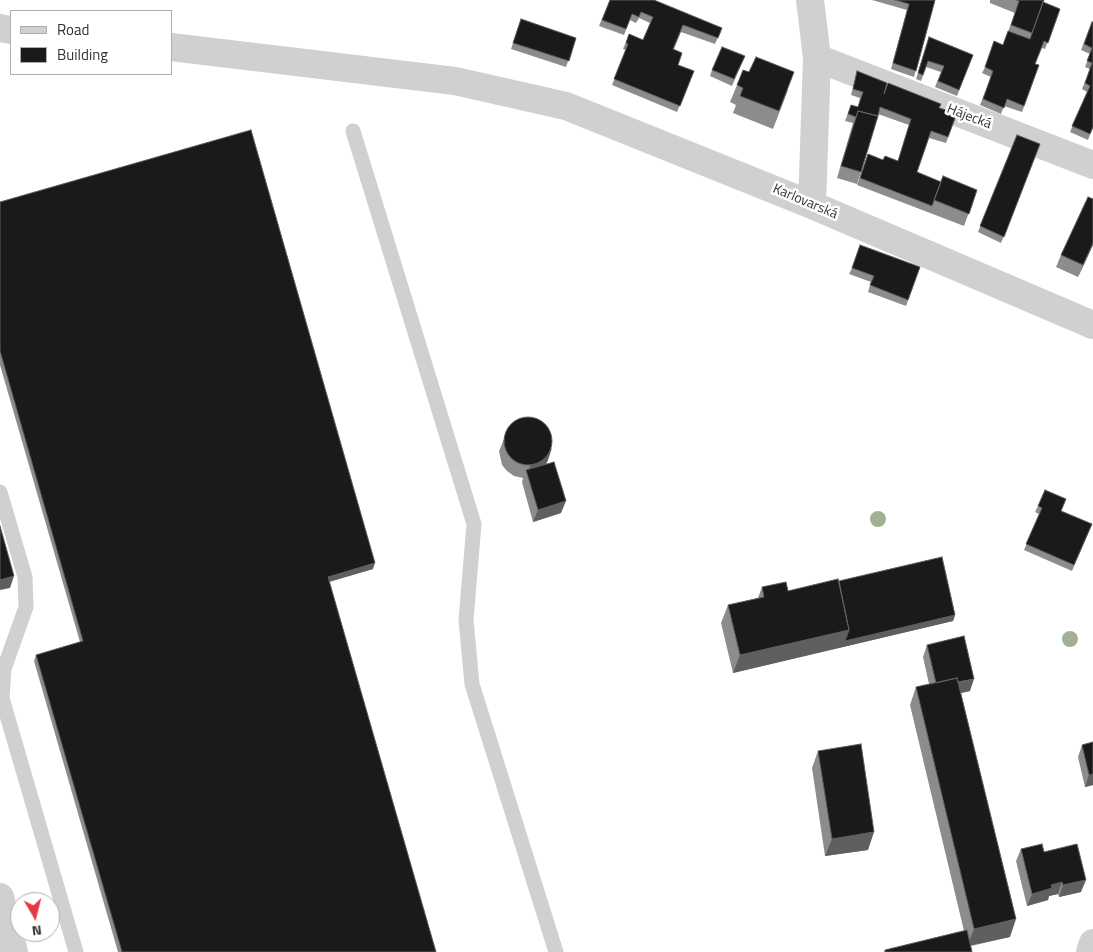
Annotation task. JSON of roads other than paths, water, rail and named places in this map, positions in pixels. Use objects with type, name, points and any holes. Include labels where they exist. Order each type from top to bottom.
[{"type":"street","points":[[810,0],[817,58],[812,205]]},
{"type":"street","name":"Karlovarská","points":[[172,47],[455,81],[566,106],[812,205],[1093,325]]},
{"type":"street","name":"Hájecká","points":[[817,58],[1093,165]]},
{"type":"street","points":[[0,897],[14,952]]},
{"type":"street","points":[[1090,952],[1093,943]]},
{"type":"lane","points":[[353,131],[474,524],[466,620],[472,684],[556,952]]},
{"type":"lane","points":[[0,492],[26,577],[26,607],[4,669],[2,698],[76,952]]}]
